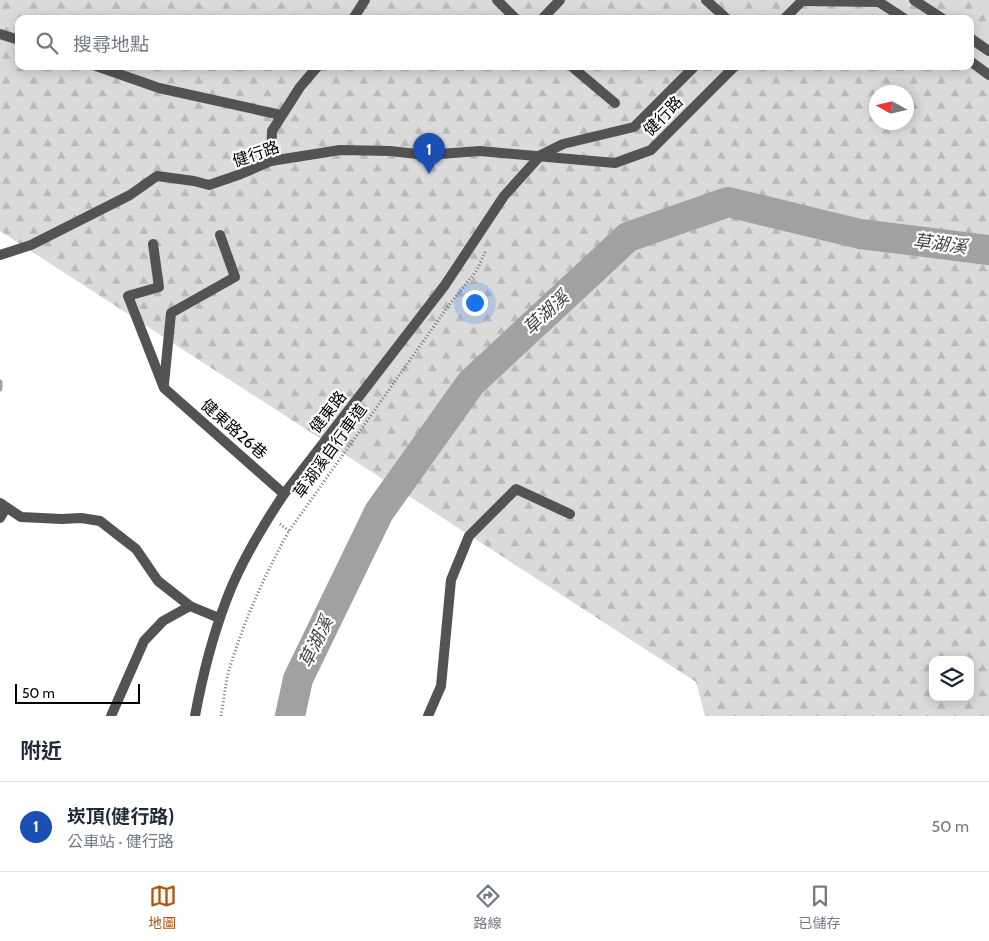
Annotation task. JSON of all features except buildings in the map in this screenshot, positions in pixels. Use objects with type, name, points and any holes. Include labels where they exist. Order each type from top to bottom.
[{"type":"street","points":[[356,15],[365,0]]},
{"type":"street","points":[[497,0],[512,15]]},
{"type":"street","points":[[546,15],[560,0]]},
{"type":"street","points":[[706,0],[723,15]]},
{"type":"street","points":[[788,15],[803,0],[878,2],[899,15]]},
{"type":"street","points":[[914,0],[937,15]]},
{"type":"street","points":[[0,34],[15,39]]},
{"type":"street","points":[[974,41],[989,51]]},
{"type":"street","points":[[974,65],[989,75]]},
{"type":"street","points":[[107,70],[159,88],[281,115]]},
{"type":"street","points":[[271,160],[272,131],[300,87],[315,70]]},
{"type":"street","points":[[576,70],[614,103]]},
{"type":"street","name":"健行路","points":[[541,155],[563,144],[634,126],[692,70]]},
{"type":"street","name":"健行路","points":[[0,255],[31,245],[130,195],[157,176],[209,185],[241,174],[271,160],[340,150],[390,151],[426,155],[480,151],[615,163],[651,150],[731,70]]},
{"type":"street","name":"健東路","points":[[195,716],[219,618],[246,557],[284,494],[445,285],[504,196],[541,155]]},
{"type":"street","points":[[164,388],[171,313],[234,277],[220,235]]},
{"type":"street","name":"健東路26巷","points":[[153,244],[159,287],[128,296],[164,388],[284,494]]},
{"type":"street","points":[[428,716],[441,686],[451,580],[468,536],[516,489],[570,514]]},
{"type":"street","points":[[0,518],[3,505],[21,517],[81,518],[100,521],[136,549],[158,581],[190,606],[219,618]]},
{"type":"street","points":[[111,716],[144,641],[163,621],[190,606]]},
{"type":"path","name":"草湖溪自行車道","points":[[222,716],[229,671],[251,606],[269,567],[310,500],[449,305],[477,270],[487,243]]},
{"type":"green space","points":[[0,0],[989,0],[989,716],[705,716],[696,682],[0,231]]},
{"type":"waterway","name":"草湖溪","points":[[290,716],[298,679],[379,512],[471,383],[628,237],[728,202],[860,234],[989,250]]},
{"type":"waterway","points":[[0,382],[0,389]]},
{"type":"place","name":"崁頂(健行路)","points":[[429,174]]}]
